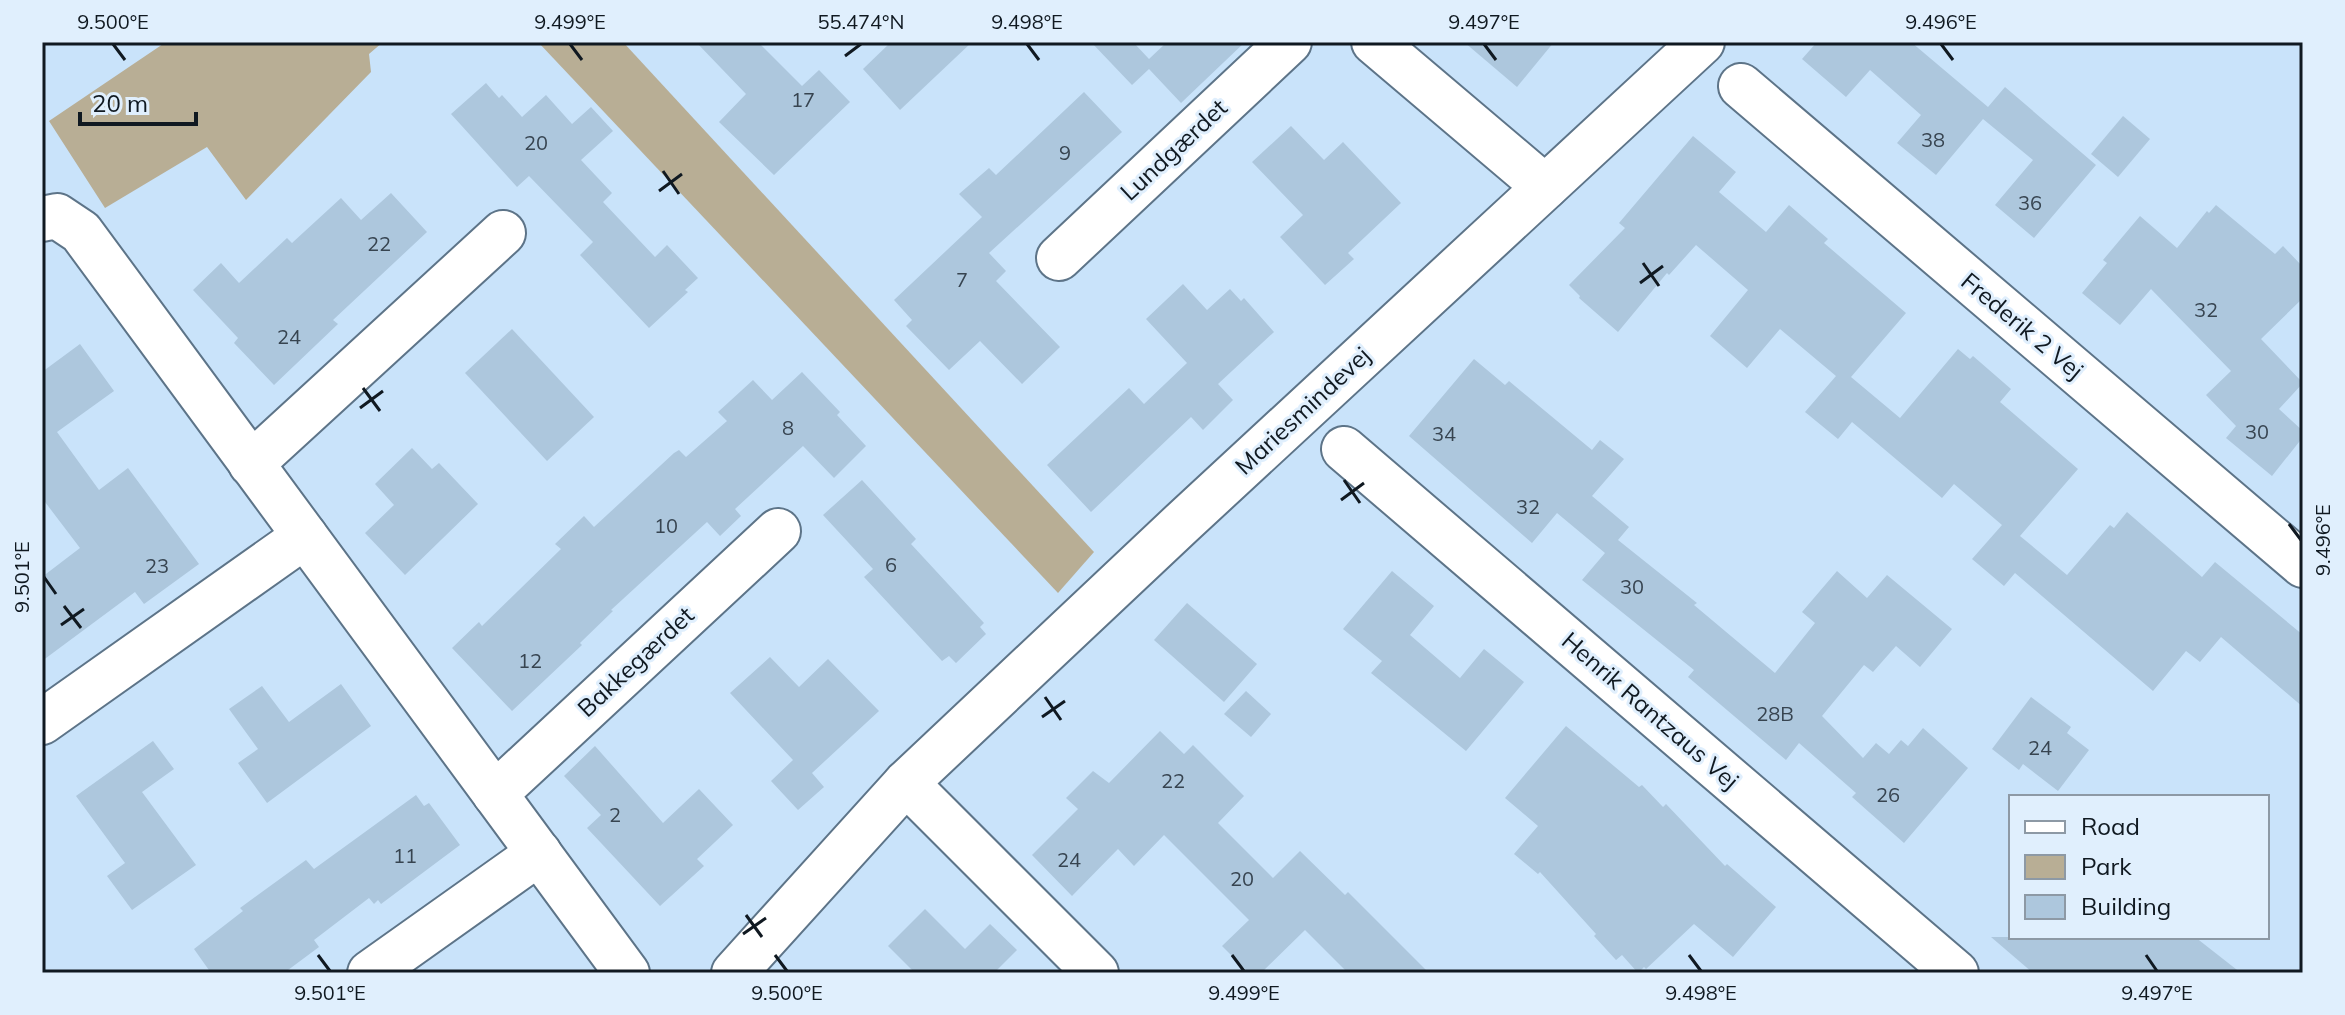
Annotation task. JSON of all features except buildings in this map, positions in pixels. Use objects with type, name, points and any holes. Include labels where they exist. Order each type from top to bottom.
[{"type":"street","name":"Lundgærdet","points":[[1059,258],[1289,42]]},
{"type":"street","points":[[1374,42],[1545,187]]},
{"type":"street","name":"Mariesmindevej","points":[[734,973],[906,783],[1169,534],[1702,42]]},
{"type":"street","name":"Frederik 2 Vej","points":[[1741,86],[2303,565]]},
{"type":"street","points":[[42,219],[57,216],[81,232],[627,973]]},
{"type":"street","points":[[251,464],[503,233]]},
{"type":"street","name":"Henrik Rantzaus Vej","points":[[1344,449],[1956,973]]},
{"type":"street","name":"Bakkegærdet","points":[[495,794],[778,531]]},
{"type":"street","points":[[42,722],[305,536]]},
{"type":"street","points":[[906,783],[1096,973]]},
{"type":"street","points":[[370,973],[539,853]]},
{"type":"green space","points":[[166,42],[383,42],[369,54],[371,72],[246,200],[207,147],[105,208],[49,121]]},
{"type":"green space","points":[[538,42],[623,42],[1094,552],[1058,593]]}]
